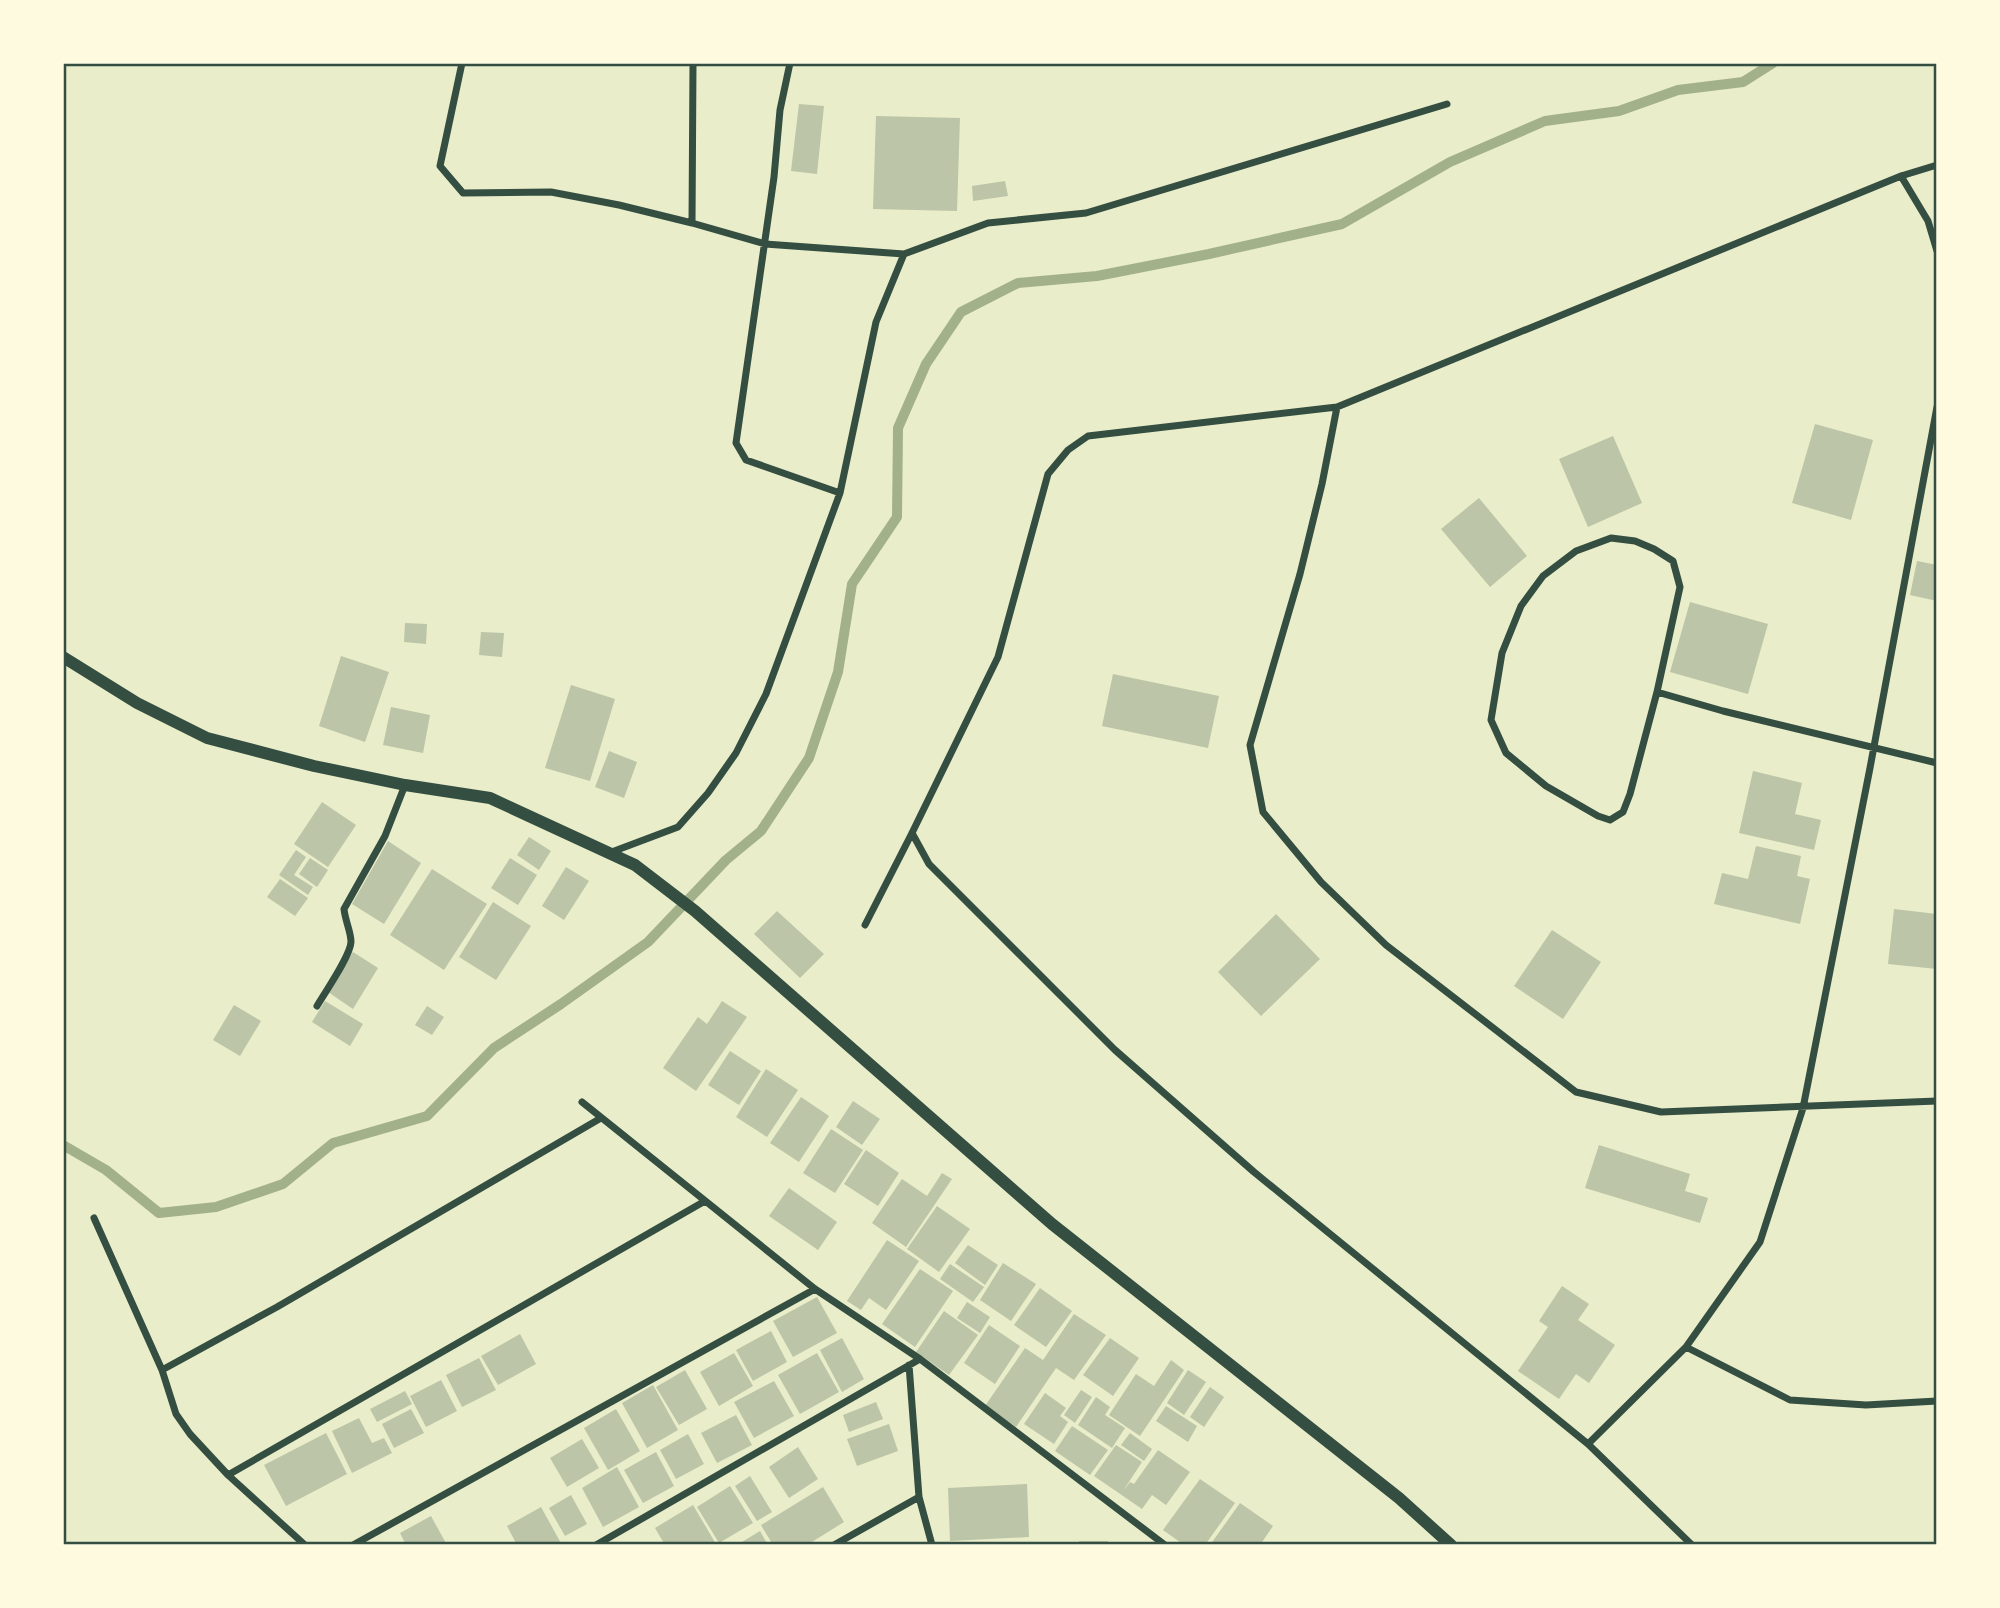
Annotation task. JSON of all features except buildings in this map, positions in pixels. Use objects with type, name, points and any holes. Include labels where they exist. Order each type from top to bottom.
[{"type":"street","points":[[461,63],[440,166],[463,193],[551,192],[620,205],[765,244],[904,254],[988,223],[1086,213],[1447,104]]},
{"type":"street","points":[[692,223],[693,63]]},
{"type":"street","points":[[790,63],[780,110],[774,177],[736,443],[746,460],[839,493]]},
{"type":"street","points":[[865,925],[998,657],[1048,474],[1068,450],[1088,436],[1337,407],[1902,176],[1937,165]]},
{"type":"street","points":[[1902,176],[1928,221],[1937,251]]},
{"type":"street","points":[[609,853],[678,827],[708,793],[736,753],[766,694],[839,493],[876,322],[904,254]]},
{"type":"street","points":[[1337,407],[1300,574],[1250,745],[1263,812],[1321,882],[1386,945],[1576,1092],[1661,1112],[1937,1101]]},
{"type":"street","points":[[1588,1444],[1686,1347],[1760,1242],[1804,1108],[1937,407]]},
{"type":"street","points":[[1611,538],[1635,541],[1654,548],[1673,561],[1680,587],[1657,692],[1630,794],[1623,812],[1610,820],[1546,786],[1506,753],[1492,720],[1502,653],[1521,606],[1543,576],[1576,551],[1611,538]]},
{"type":"street","points":[[63,657],[137,703],[207,738],[314,766],[405,785],[490,798],[635,865],[695,911],[1052,1224],[1399,1498],[1451,1545]]},
{"type":"street","points":[[1657,692],[1723,711],[1937,763]]},
{"type":"street","points":[[317,1006],[349,950],[351,939],[344,909],[385,836],[405,785]]},
{"type":"street","points":[[912,834],[929,864],[1115,1050],[1254,1172],[1588,1444],[1692,1545]]},
{"type":"street","points":[[582,1102],[815,1289],[920,1359],[1165,1545]]},
{"type":"street","points":[[162,1370],[277,1307],[601,1118]]},
{"type":"street","points":[[228,1475],[705,1201]]},
{"type":"street","points":[[94,1218],[162,1370],[176,1414],[190,1434],[228,1475],[305,1545]]},
{"type":"street","points":[[353,1545],[815,1289]]},
{"type":"street","points":[[1686,1347],[1790,1400],[1866,1405],[1937,1401]]},
{"type":"street","points":[[596,1545],[920,1359]]},
{"type":"street","points":[[909,1365],[919,1497],[932,1545]]},
{"type":"street","points":[[834,1545],[919,1497]]},
{"type":"waterway","points":[[63,1145],[106,1170],[159,1213],[216,1207],[283,1184],[333,1143],[427,1116],[494,1048],[648,942],[726,860],[761,831],[809,758],[838,672],[852,584],[897,517],[898,428],[926,364],[961,312],[1018,283],[1097,276],[1342,224],[1450,162],[1545,121],[1619,111],[1678,90],[1743,82],[1773,63]]}]
